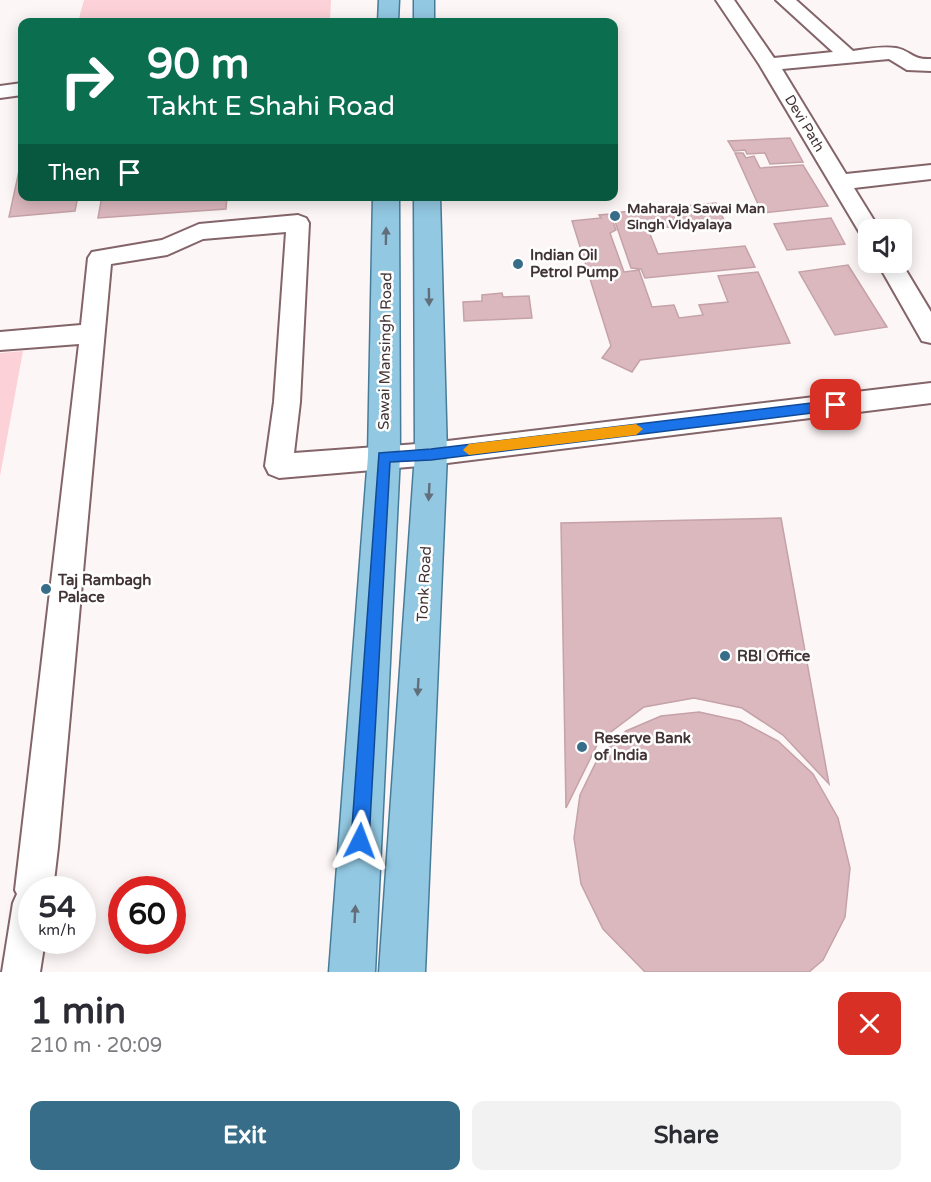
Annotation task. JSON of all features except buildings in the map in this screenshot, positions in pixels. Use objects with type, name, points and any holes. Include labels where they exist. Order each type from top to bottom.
[{"type":"main road","points":[[388,18],[389,0]]},
{"type":"main road","points":[[424,0],[424,18]]},
{"type":"main road","name":"Sawai Mansingh Road","points":[[352,972],[384,456],[386,201]]},
{"type":"main road","name":"Tonk Road","points":[[402,972],[431,454],[428,201]]},
{"type":"street","name":"Devi Path","points":[[725,0],[769,64],[863,219]]},
{"type":"street","points":[[785,0],[848,56]]},
{"type":"street","points":[[769,64],[893,53],[914,66],[931,65]]},
{"type":"street","points":[[0,92],[18,90]]},
{"type":"street","points":[[841,182],[931,172]]},
{"type":"street","points":[[36,876],[100,258],[167,247],[199,232],[298,223],[287,402],[279,466],[431,454],[931,393]]},
{"type":"street","points":[[895,273],[931,334]]},
{"type":"street","points":[[0,341],[93,333]]},
{"type":"street","points":[[21,972],[24,954]]},
{"type":"shaded area","points":[[84,0],[331,0],[330,18],[79,18]]},
{"type":"shaded area","points":[[23,351],[0,476],[0,353]]},
{"type":"slow traffic","points":[[469,450],[636,429]]},
{"type":"place","name":"Maharaja Sawai Man Singh Vidyalaya","points":[[615,216]]},
{"type":"place","name":"Indian Oil Petrol Pump","points":[[518,264]]},
{"type":"place","name":"Taj Rambagh Palace","points":[[46,589]]},
{"type":"place","name":"RBI Office","points":[[725,656]]},
{"type":"place","name":"Reserve Bank of India","points":[[582,747]]},
{"type":"route","points":[[360,841],[384,456],[431,454],[836,405]]}]
